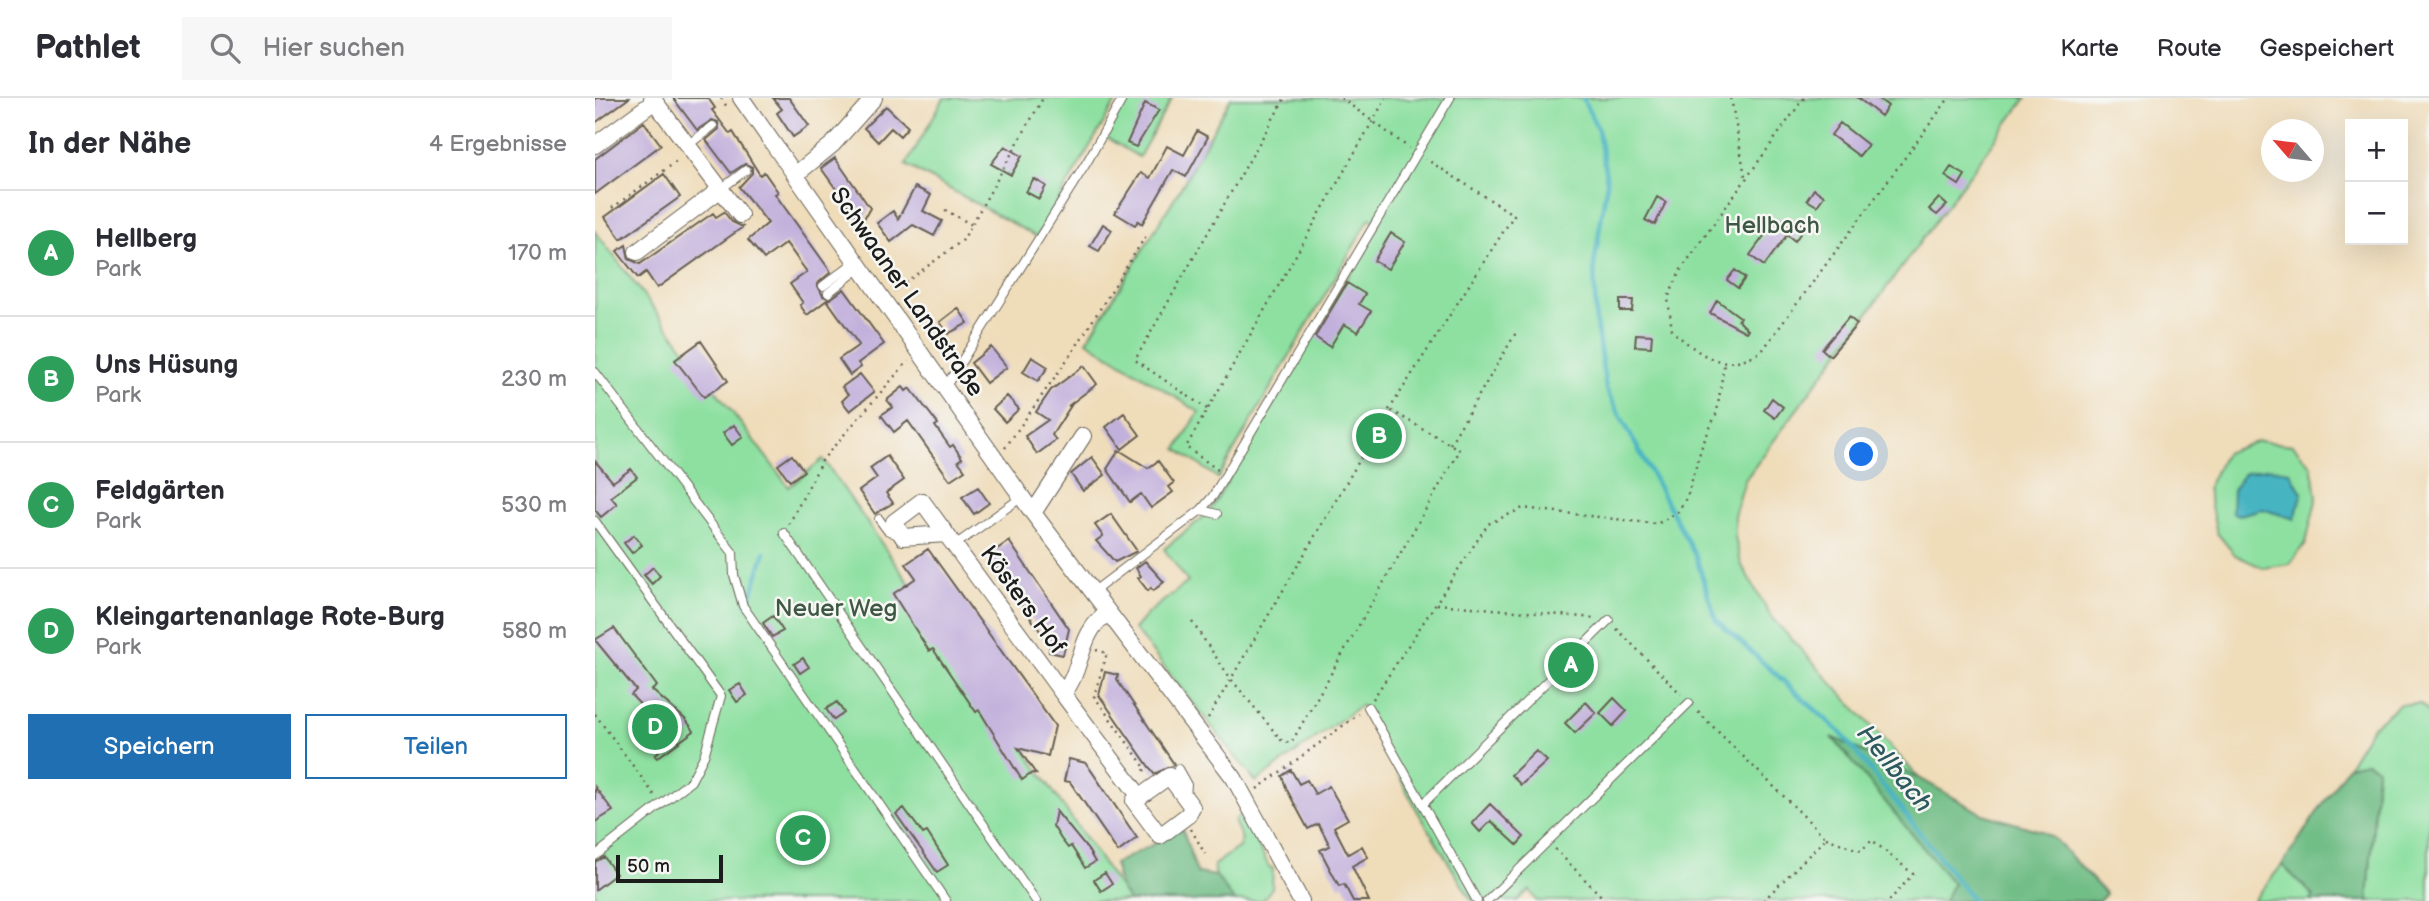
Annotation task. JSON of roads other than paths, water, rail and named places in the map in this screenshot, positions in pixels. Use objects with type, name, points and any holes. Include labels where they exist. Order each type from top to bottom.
[{"type":"street","name":"Schwaaner Landstraße","points":[[743,98],[1033,513],[1198,727],[1251,805],[1295,899]]},
{"type":"street","points":[[795,175],[833,144],[874,98]]},
{"type":"street","points":[[595,145],[655,99],[740,215]]},
{"type":"street","points":[[637,252],[721,189]]},
{"type":"street","points":[[1033,513],[1083,436]]},
{"type":"street","name":"Kösters Hof","points":[[951,539],[904,537],[894,522],[922,501],[951,539],[1139,797],[1134,801],[1160,836],[1192,807],[1185,797]]},
{"type":"street","name":"Kösters Hof","points":[[1063,694],[1076,676],[1090,629],[1108,613]]},
{"type":"street","points":[[1139,797],[1169,776],[1185,797]]},
{"type":"lane","points":[[946,386],[1080,173],[1123,98]]},
{"type":"lane","points":[[1093,593],[1201,510],[1227,476],[1415,152],[1450,98]]},
{"type":"lane","points":[[690,148],[713,126]]},
{"type":"lane","points":[[721,189],[746,170]]},
{"type":"lane","points":[[826,289],[858,264]]},
{"type":"lane","points":[[595,372],[733,553],[734,575],[743,606],[946,901]]},
{"type":"lane","points":[[951,539],[1022,497]]},
{"type":"lane","points":[[1201,510],[1217,514]]},
{"type":"lane","points":[[879,519],[887,530],[904,537]]},
{"type":"lane","points":[[595,521],[721,696],[704,756],[691,781],[595,856]]},
{"type":"lane","points":[[784,533],[1036,901]]},
{"type":"lane","points":[[1423,804],[1609,620]]},
{"type":"lane","points":[[1487,901],[1689,703]]},
{"type":"lane","points":[[1368,707],[1477,901]]},
{"type":"lane","points":[[1178,769],[1187,785],[1185,797]]},
{"type":"water","points":[[2269,468],[2290,472],[2302,493],[2295,519],[2262,509],[2240,515],[2232,513],[2233,490],[2244,473]]},
{"type":"waterway","name":"Hellbach","points":[[1583,98],[1598,130],[1607,181],[1594,265],[1596,324],[1606,389],[1696,557],[1716,620],[1841,733],[1974,901]]},
{"type":"waterway","points":[[748,605],[765,552]]},
{"type":"place","name":"Uns Hüsung","points":[[1379,436]]},
{"type":"place","name":"Hellberg","points":[[1571,665]]},
{"type":"place","name":"Kleingartenanlage Rote-Burg","points":[[655,727]]},
{"type":"place","name":"Feldgärten","points":[[803,838]]},
{"type":"park label","name":"Neuer Weg","points":[[836,608]]}]
